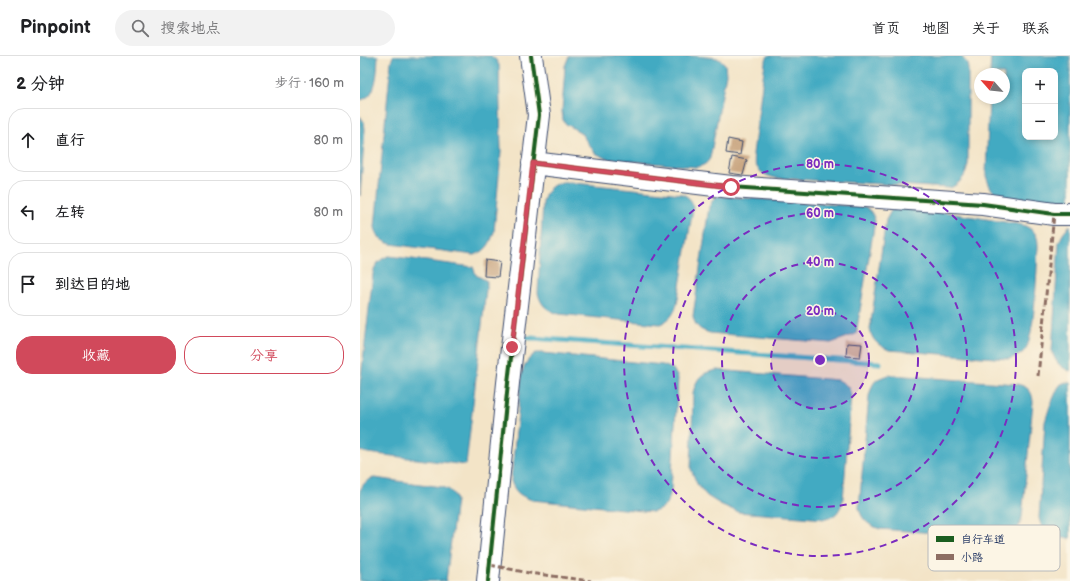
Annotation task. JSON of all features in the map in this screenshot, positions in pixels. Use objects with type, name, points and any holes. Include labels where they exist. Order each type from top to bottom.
[{"type":"street","points":[[488,581],[512,347],[539,115],[531,56]]},
{"type":"street","points":[[533,163],[731,187],[983,204],[1054,214],[1070,214]]},
{"type":"water","points":[[360,56],[378,56],[377,75],[373,89],[366,98],[360,100]]},
{"type":"water","points":[[393,56],[491,56],[499,65],[501,152],[494,232],[485,249],[474,255],[391,244],[382,240],[377,233],[375,227],[391,62]]},
{"type":"water","points":[[569,56],[692,56],[717,58],[722,61],[725,64],[726,74],[708,162],[696,167],[608,159],[595,153],[580,132],[566,124],[563,120],[562,111],[565,66]]},
{"type":"water","points":[[768,56],[961,56],[967,63],[968,69],[968,164],[964,176],[957,184],[950,188],[776,178],[762,173],[757,168],[753,154],[765,62]]},
{"type":"water","points":[[991,56],[1070,56],[1070,202],[1008,199],[991,189],[986,176],[989,104],[1010,104],[1010,68],[990,68]]},
{"type":"water","points":[[360,116],[364,122],[365,129],[360,196]]},
{"type":"water","points":[[564,182],[682,194],[690,199],[693,208],[677,304],[669,319],[660,324],[559,314],[551,311],[543,304],[538,293],[543,202],[546,194],[552,186]]},
{"type":"water","points":[[718,196],[866,207],[869,210],[875,221],[856,334],[831,343],[710,333],[698,328],[693,316],[709,207],[714,198]]},
{"type":"water","points":[[901,205],[1023,225],[1035,233],[1038,246],[1033,317],[1028,343],[1022,353],[1009,359],[889,350],[874,340],[870,329],[886,220],[892,209]]},
{"type":"water","points":[[1070,225],[1070,371],[1058,364],[1052,351],[1059,242]]},
{"type":"water","points":[[389,256],[473,267],[476,275],[487,281],[466,465],[360,451],[360,386],[373,274],[378,263]]},
{"type":"water","points":[[536,353],[663,365],[673,369],[678,378],[671,489],[668,501],[661,509],[653,512],[532,500],[517,491],[511,481],[522,373],[527,362]]},
{"type":"water","points":[[717,370],[838,380],[847,386],[850,390],[851,396],[843,500],[839,510],[830,518],[826,519],[738,512],[707,496],[697,484],[691,469],[693,393],[698,379],[703,374]]},
{"type":"water","points":[[891,375],[1017,384],[1024,386],[1029,390],[1032,395],[1033,402],[1022,517],[1019,525],[928,525],[928,533],[880,529],[872,526],[864,519],[859,508],[869,396],[872,387],[881,377]]},
{"type":"water","points":[[1066,382],[1070,383],[1070,538],[1060,537],[1060,525],[1041,525],[1039,518],[1045,422],[1050,406],[1061,384]]},
{"type":"water","points":[[374,478],[443,487],[453,493],[456,500],[446,581],[360,581],[360,491],[365,483]]},
{"type":"building","points":[[728,139],[742,142],[740,155],[726,153]]},
{"type":"building","points":[[732,157],[747,160],[743,175],[729,173]]},
{"type":"building","points":[[485,260],[500,262],[498,277],[484,276]]},
{"type":"building","points":[[847,343],[862,344],[860,357],[846,356]]},
{"type":"waterway","points":[[517,337],[880,363]]},
{"type":"marked path","points":[[1038,376],[1054,214]]},
{"type":"marked path","points":[[490,565],[529,573],[591,581]]},
{"type":"cycle path","points":[[488,581],[508,383],[539,115],[531,56]]},
{"type":"cycle path","points":[[533,163],[731,187],[983,204],[1054,214],[1070,214]]},
{"type":"route","points":[[512,347],[533,163],[731,187]]}]
